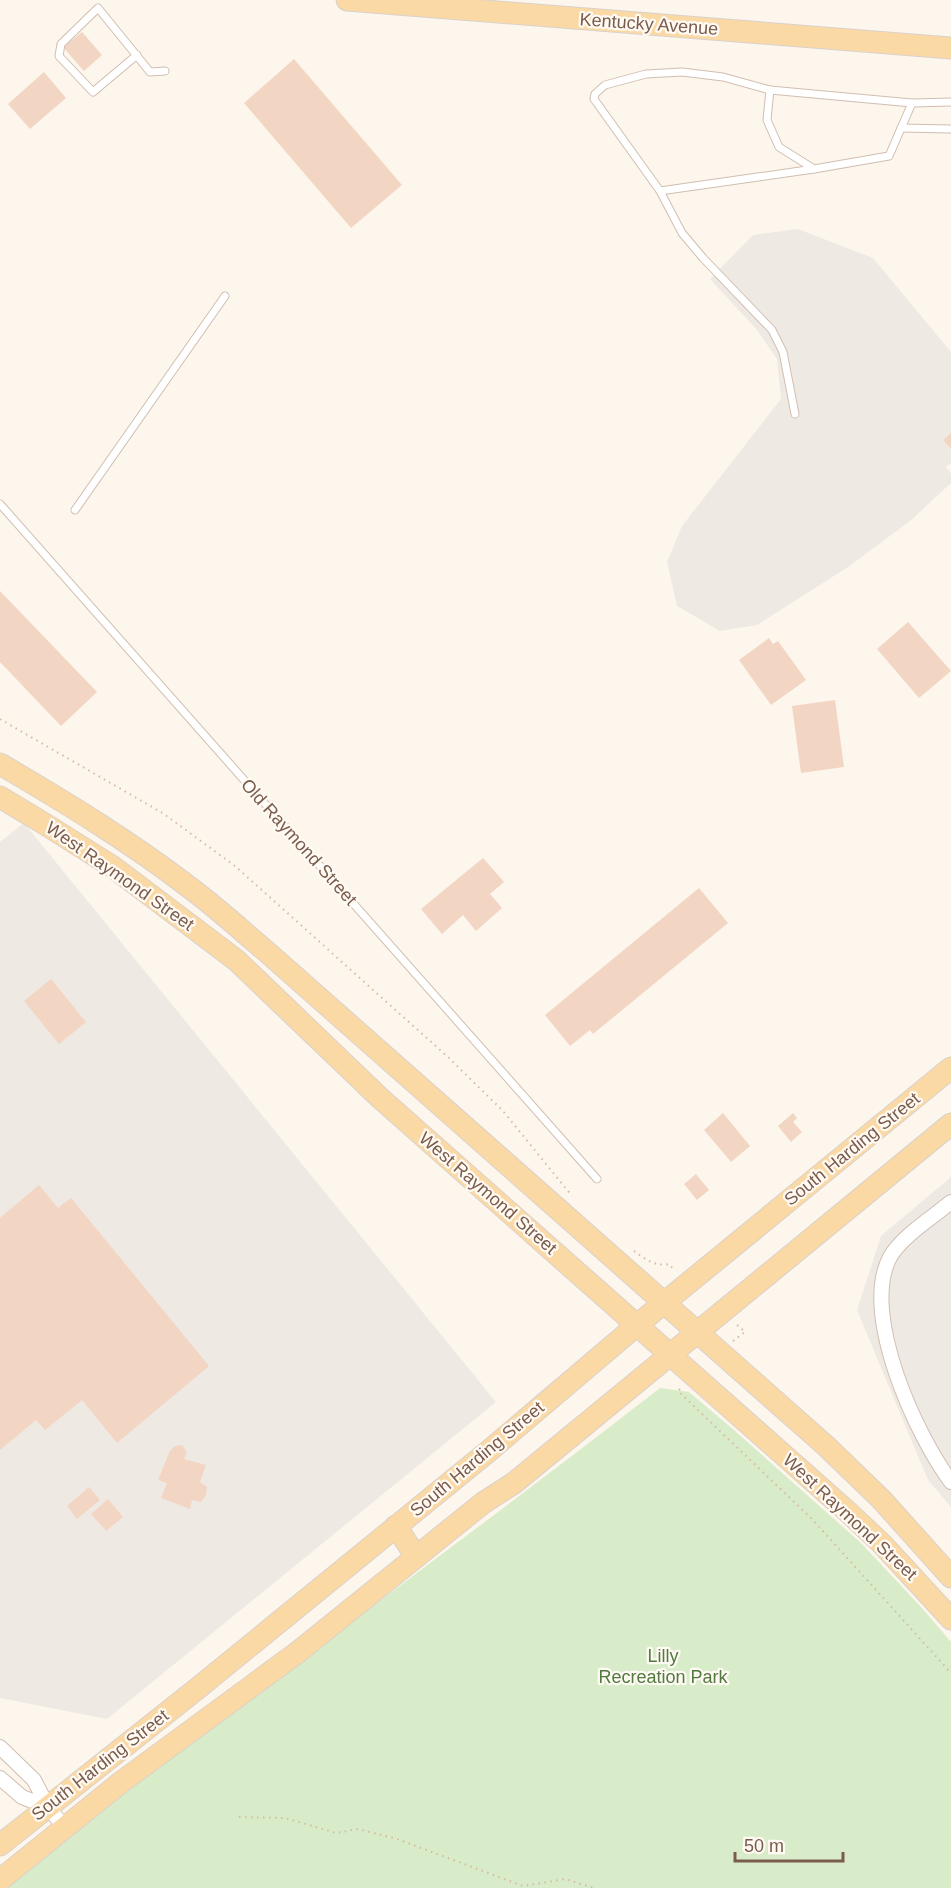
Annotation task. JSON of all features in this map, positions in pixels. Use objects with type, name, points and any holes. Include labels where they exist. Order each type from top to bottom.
[{"type":"main road","name":"Kentucky Avenue","points":[[347,0],[951,48]]},
{"type":"main road","name":"West Raymond Street","points":[[0,764],[98,823],[190,887],[365,1037],[825,1445],[881,1500],[951,1577]]},
{"type":"main road","name":"West Raymond Street","points":[[0,797],[113,867],[236,960],[380,1098],[874,1536],[951,1619]]},
{"type":"main road","name":"South Harding Street","points":[[0,1845],[198,1688],[490,1450],[664,1302],[951,1068]]},
{"type":"main road","name":"South Harding Street","points":[[0,1880],[120,1783],[298,1652],[483,1503],[514,1483],[951,1124]]},
{"type":"main road","points":[[396,1526],[416,1557]]},
{"type":"street","points":[[951,1202],[905,1239],[892,1254],[884,1271],[881,1293],[888,1338],[903,1394],[921,1435],[951,1482]]},
{"type":"street","points":[[0,1747],[34,1780],[48,1807],[65,1828]]},
{"type":"street","points":[[0,1778],[22,1797],[48,1807]]},
{"type":"lane","points":[[137,55],[93,92],[58,56],[61,44],[98,8],[137,55],[150,72],[165,71]]},
{"type":"lane","points":[[795,414],[783,352],[772,330],[682,233],[660,191],[594,99],[595,94],[604,85],[646,74],[682,72],[723,77],[770,90],[912,103],[951,102]]},
{"type":"lane","points":[[770,90],[767,120],[779,147],[814,169]]},
{"type":"lane","points":[[660,191],[889,156],[912,103]]},
{"type":"lane","points":[[901,128],[951,129]]},
{"type":"lane","points":[[75,510],[225,297]]},
{"type":"lane","name":"Old Raymond Street","points":[[0,504],[597,1179]]},
{"type":"path","points":[[239,1817],[285,1818],[336,1833],[358,1829],[397,1839],[521,1887],[564,1879],[594,1888]]},
{"type":"shaded area","points":[[798,229],[873,258],[951,352],[951,433],[943,440],[951,449],[951,463],[946,467],[951,474],[951,483],[910,521],[848,567],[757,625],[720,631],[677,606],[667,562],[682,526],[781,399],[777,359],[757,330],[710,279],[753,235]]},
{"type":"shaded area","points":[[24,823],[496,1402],[107,1719],[0,1698],[0,842]]},
{"type":"shaded area","points":[[951,1177],[951,1507],[928,1480],[857,1310],[881,1236]]},
{"type":"green space","name":"Lilly Recreation Park","points":[[660,1388],[689,1392],[734,1430],[861,1543],[951,1642],[951,1888],[3,1888],[84,1824]]},
{"type":"building","points":[[82,32],[102,55],[84,71],[63,47]]},
{"type":"building","points":[[294,59],[402,185],[351,228],[244,103]]},
{"type":"building","points":[[44,72],[66,98],[30,129],[8,104]]},
{"type":"building","points":[[951,433],[951,449],[943,440]]},
{"type":"building","points":[[0,591],[97,692],[61,726],[0,662]]},
{"type":"building","points":[[908,622],[951,671],[919,698],[877,649]]},
{"type":"building","points":[[769,638],[773,644],[778,641],[806,680],[771,705],[739,660]]},
{"type":"building","points":[[835,700],[844,767],[801,773],[792,706]]},
{"type":"building","points":[[483,858],[504,882],[490,894],[502,908],[476,931],[463,915],[442,934],[421,909]]},
{"type":"building","points":[[699,888],[728,923],[593,1034],[590,1030],[570,1046],[545,1015]]},
{"type":"building","points":[[51,979],[86,1022],[59,1044],[24,1001]]},
{"type":"building","points":[[723,1113],[750,1146],[731,1162],[704,1130]]},
{"type":"building","points":[[793,1113],[797,1118],[793,1122],[802,1132],[791,1142],[778,1126]]},
{"type":"building","points":[[696,1174],[709,1190],[697,1200],[684,1184]]},
{"type":"building","points":[[39,1185],[58,1208],[71,1198],[209,1366],[117,1443],[82,1400],[45,1430],[36,1420],[0,1450],[0,1218]]},
{"type":"building","points":[[182,1445],[187,1452],[184,1459],[206,1465],[200,1482],[207,1487],[206,1495],[201,1502],[192,1500],[190,1509],[161,1498],[167,1483],[158,1480],[170,1451],[175,1446]]},
{"type":"building","points":[[89,1487],[100,1500],[77,1519],[67,1506]]},
{"type":"building","points":[[108,1499],[123,1517],[106,1531],[91,1514]]}]
